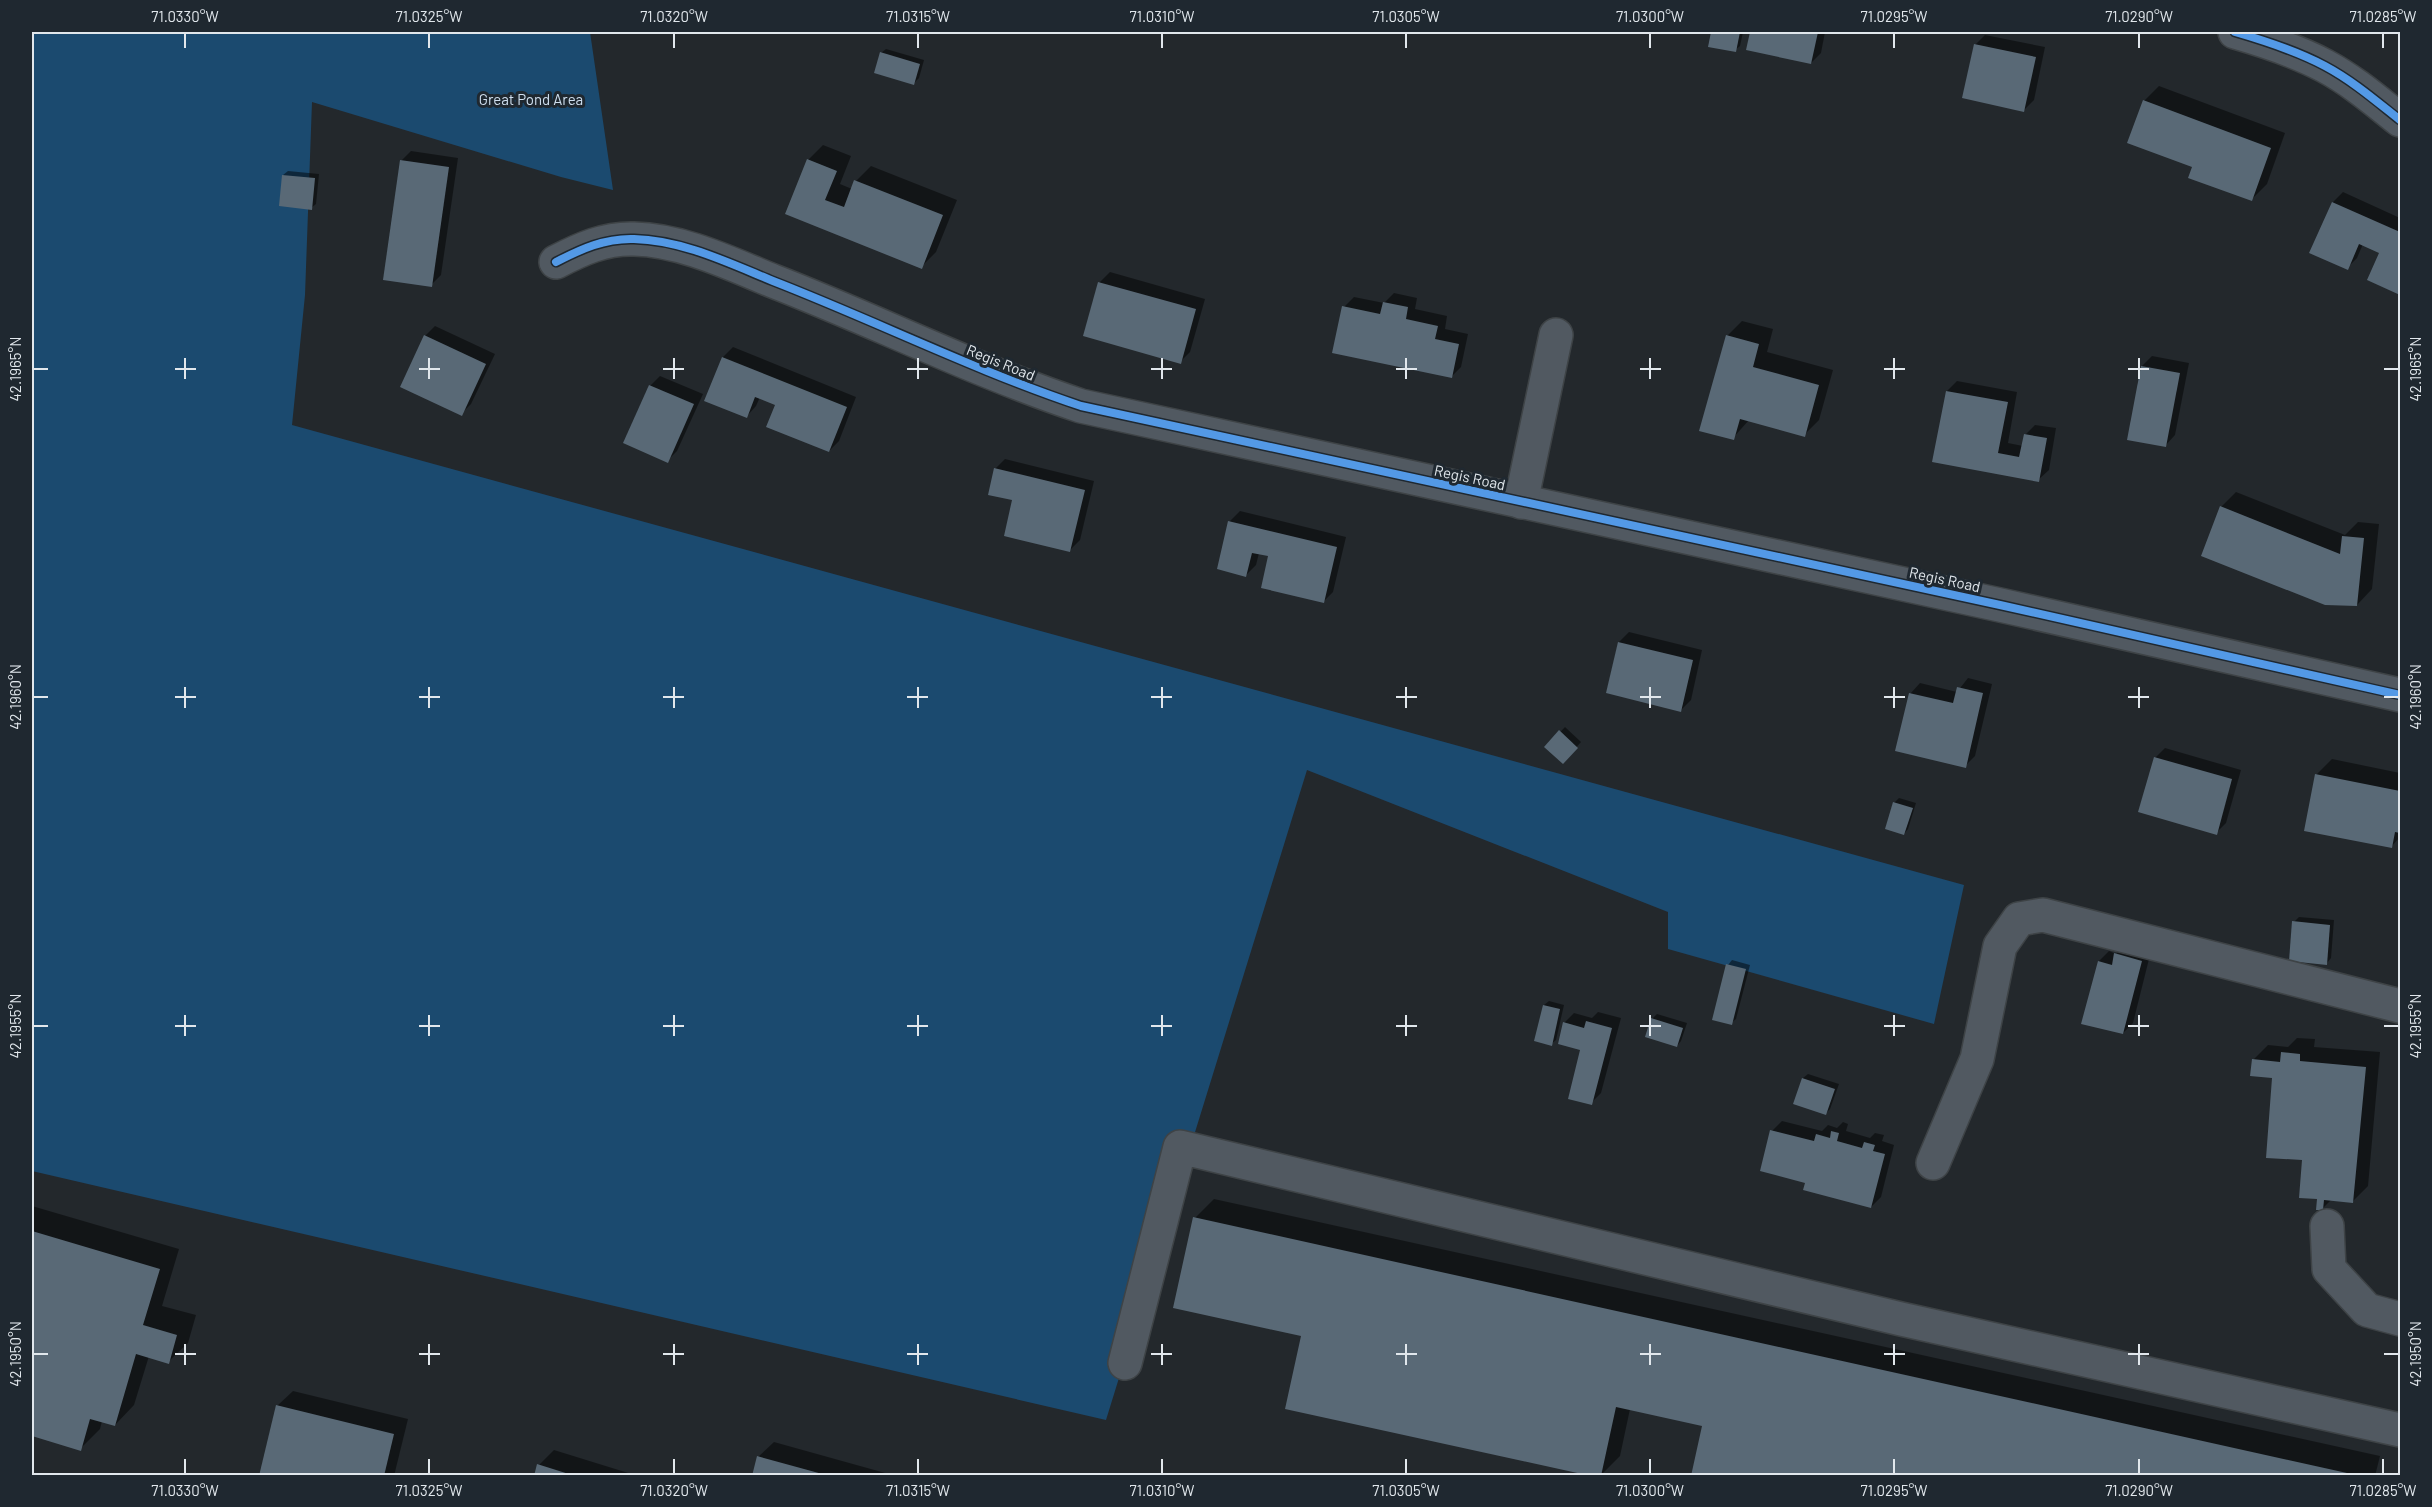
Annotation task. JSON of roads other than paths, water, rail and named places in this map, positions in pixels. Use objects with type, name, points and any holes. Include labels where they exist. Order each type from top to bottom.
[{"type":"street","points":[[2235,32],[2296,52],[2327,67],[2356,85],[2400,120]]},
{"type":"street","name":"Regis Road","points":[[556,262],[606,241],[634,239],[680,247],[840,307],[1016,383],[1081,406],[1989,602],[2400,695]]},
{"type":"street","points":[[1521,502],[1556,336]]},
{"type":"street","points":[[1933,1163],[1977,1059],[2000,946],[2019,919],[2043,915],[2400,1006]]},
{"type":"street","points":[[1125,1363],[1180,1147],[1901,1319],[2400,1430]]},
{"type":"street","points":[[2327,1226],[2329,1269],[2367,1310],[2400,1319]]},
{"type":"park label","name":"Great Pond Area","points":[[531,99]]}]
